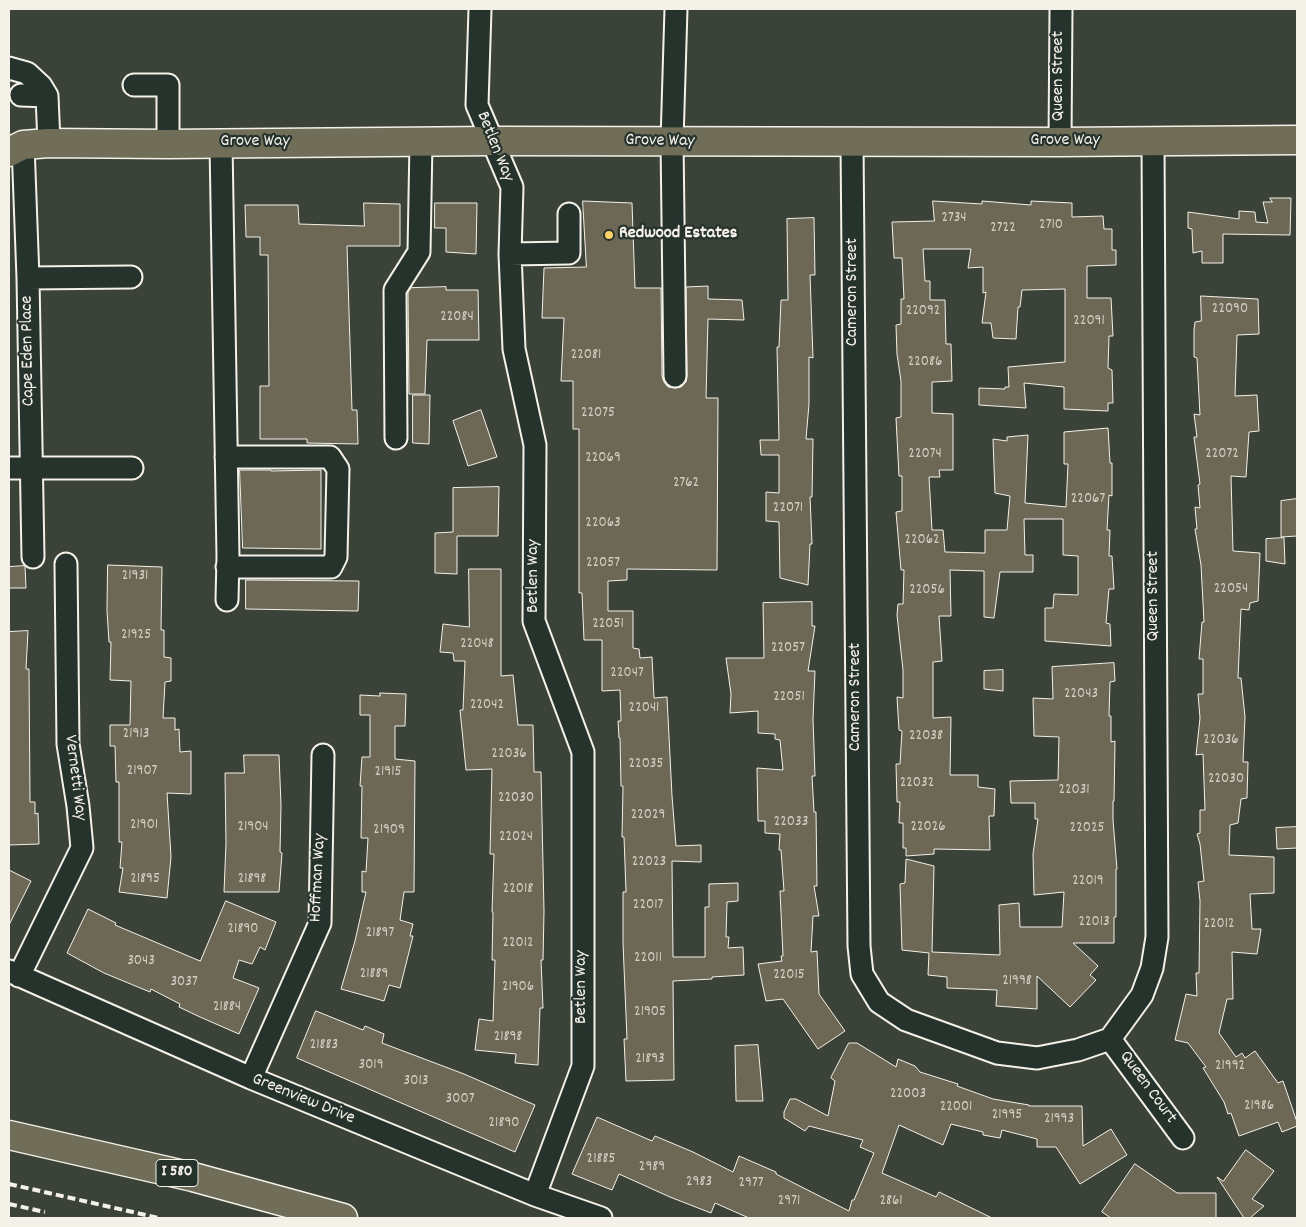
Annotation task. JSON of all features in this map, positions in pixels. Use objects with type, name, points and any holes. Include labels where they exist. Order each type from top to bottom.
[{"type":"main road","name":"Grove Way","points":[[22,144],[492,141],[1152,142],[1297,140]]},
{"type":"main road","name":"I 580","points":[[9,1134],[193,1177],[343,1218]]},
{"type":"street","name":"Betlen Way","points":[[480,9],[477,105],[512,187],[510,254],[514,349],[535,445],[534,621],[583,752],[583,1066],[535,1195]]},
{"type":"street","points":[[674,376],[672,141],[676,9]]},
{"type":"street","name":"Queen Street","points":[[1060,142],[1061,9]]},
{"type":"street","points":[[9,68],[27,73],[41,86],[47,96]]},
{"type":"street","points":[[134,85],[168,85],[168,144]]},
{"type":"street","points":[[21,95],[47,96]]},
{"type":"street","name":"Cape Eden Place","points":[[33,556],[28,278],[22,144],[47,96]]},
{"type":"street","points":[[396,438],[395,290],[419,252],[421,142]]},
{"type":"street","name":"Cameron Street","points":[[852,142],[858,936],[862,974],[879,1002],[906,1020],[997,1053],[1037,1058],[1078,1050],[1110,1039]]},
{"type":"street","name":"Queen Street","points":[[1110,1039],[1142,996],[1152,968],[1157,937],[1152,142]]},
{"type":"street","points":[[221,144],[228,567],[226,600]]},
{"type":"street","points":[[510,254],[569,253],[569,214]]},
{"type":"street","points":[[28,278],[131,277]]},
{"type":"street","points":[[226,457],[330,457],[338,469],[336,558],[331,567],[228,567]]},
{"type":"street","points":[[9,468],[132,468]]},
{"type":"street","name":"Vernetti Way","points":[[14,974],[82,848],[78,806],[68,744],[66,564]]},
{"type":"street","name":"Hoffman Way","points":[[251,1078],[320,923],[323,755]]},
{"type":"street","name":"Greenview Drive","points":[[14,974],[251,1078],[535,1195],[601,1218]]},
{"type":"street","name":"Queen Court","points":[[1110,1039],[1183,1138]]},
{"type":"building","points":[[1270,198],[1291,198],[1290,235],[1223,234],[1223,263],[1202,263],[1202,251],[1193,253],[1192,229],[1188,228],[1188,212],[1239,219],[1239,211],[1255,212],[1256,222],[1268,223],[1263,202],[1272,202]]},
{"type":"building","points":[[583,201],[632,203],[635,288],[661,288],[662,376],[668,387],[681,387],[686,382],[686,287],[708,286],[708,299],[742,300],[744,320],[708,319],[706,398],[718,398],[717,570],[627,569],[627,580],[608,581],[608,611],[633,611],[633,648],[639,649],[640,658],[652,657],[654,698],[667,697],[676,846],[701,845],[701,862],[672,861],[673,957],[705,957],[705,907],[709,907],[709,884],[738,883],[738,901],[727,902],[726,937],[729,937],[728,948],[743,947],[744,975],[673,981],[674,1080],[626,1081],[624,1039],[627,1039],[623,892],[626,892],[624,837],[622,837],[623,786],[621,786],[618,721],[621,721],[620,690],[602,691],[602,640],[584,640],[582,593],[579,593],[579,429],[573,429],[573,381],[561,381],[564,318],[542,318],[544,268],[586,267]]},
{"type":"building","points":[[933,201],[982,204],[982,201],[1031,205],[1031,201],[1072,203],[1072,217],[1103,216],[1104,229],[1112,229],[1112,250],[1116,250],[1116,265],[1087,266],[1087,298],[1111,298],[1113,336],[1109,336],[1108,368],[1112,370],[1113,403],[1108,403],[1108,411],[1064,409],[1064,387],[1024,383],[1026,408],[979,405],[979,388],[1005,389],[1005,387],[1009,387],[1008,367],[1065,362],[1065,289],[1022,290],[1020,307],[1018,307],[1016,339],[993,338],[991,323],[982,323],[986,292],[983,293],[983,267],[968,268],[971,249],[923,249],[925,281],[930,281],[930,300],[945,300],[946,344],[951,344],[952,381],[932,382],[932,413],[953,414],[953,470],[939,470],[940,477],[929,477],[932,530],[943,530],[945,552],[985,553],[985,530],[1007,530],[1010,496],[995,493],[993,439],[1007,441],[1007,437],[1028,435],[1025,503],[1066,507],[1068,464],[1064,464],[1064,432],[1108,428],[1110,463],[1112,463],[1112,496],[1109,495],[1107,530],[1110,530],[1109,556],[1112,556],[1114,589],[1109,589],[1106,623],[1110,624],[1111,646],[1045,641],[1045,608],[1053,608],[1054,594],[1078,595],[1078,556],[1063,555],[1063,519],[1024,519],[1025,555],[1033,555],[1033,572],[1000,572],[994,618],[984,617],[984,571],[950,570],[951,616],[939,616],[942,661],[933,662],[933,718],[951,717],[950,775],[978,775],[978,787],[995,789],[994,816],[989,816],[990,850],[934,849],[934,854],[906,856],[906,848],[903,848],[903,823],[899,823],[900,802],[897,802],[896,764],[900,764],[902,731],[899,730],[897,697],[903,698],[903,670],[897,615],[898,604],[903,604],[904,570],[901,570],[896,512],[902,511],[902,476],[899,476],[896,418],[901,417],[901,381],[897,354],[896,325],[901,324],[901,299],[904,299],[902,258],[894,258],[892,222],[934,221]]},
{"type":"building","points":[[364,203],[400,204],[400,246],[347,246],[352,410],[357,410],[358,444],[307,443],[307,439],[260,439],[260,386],[269,386],[268,255],[260,255],[260,237],[246,237],[245,205],[298,205],[299,224],[364,226]]},
{"type":"building","points":[[435,203],[477,203],[476,254],[446,252],[446,228],[435,228]]},
{"type":"building","points":[[814,218],[815,275],[810,275],[813,358],[809,357],[809,404],[806,439],[813,439],[812,497],[810,497],[812,544],[810,544],[808,585],[780,578],[779,522],[766,521],[766,492],[779,493],[779,455],[761,455],[760,440],[779,440],[777,347],[779,347],[781,300],[788,300],[787,219]]},
{"type":"building","points":[[446,287],[446,290],[478,290],[479,340],[427,340],[425,394],[409,394],[408,292],[411,288]]},
{"type":"building","points":[[1201,296],[1258,299],[1259,334],[1237,335],[1235,396],[1257,395],[1259,431],[1249,432],[1246,477],[1231,476],[1233,551],[1260,553],[1258,601],[1250,603],[1249,610],[1241,609],[1238,678],[1241,678],[1245,717],[1243,762],[1248,762],[1247,798],[1241,799],[1238,823],[1230,825],[1229,855],[1274,857],[1274,893],[1250,894],[1252,929],[1261,929],[1257,954],[1232,952],[1233,999],[1227,999],[1219,1033],[1236,1057],[1242,1053],[1245,1058],[1255,1051],[1278,1083],[1283,1081],[1297,1122],[1297,1126],[1282,1132],[1278,1122],[1239,1136],[1231,1113],[1228,1114],[1224,1102],[1203,1068],[1206,1067],[1188,1043],[1175,1040],[1186,994],[1197,996],[1196,973],[1199,973],[1200,901],[1198,882],[1204,881],[1197,834],[1200,833],[1200,810],[1205,810],[1203,754],[1196,755],[1200,718],[1198,694],[1203,694],[1203,659],[1199,659],[1202,622],[1204,622],[1201,565],[1195,529],[1197,529],[1195,507],[1200,508],[1198,485],[1200,484],[1194,437],[1197,437],[1194,414],[1200,415],[1197,358],[1194,357],[1194,330],[1195,322],[1201,321]]},
{"type":"building","points":[[413,395],[430,395],[429,444],[413,443]]},
{"type":"building","points":[[481,410],[497,457],[468,466],[453,421]]},
{"type":"building","points":[[240,470],[321,470],[321,549],[243,548]]},
{"type":"building","points":[[499,487],[498,536],[457,536],[457,574],[435,573],[435,533],[453,532],[453,488]]},
{"type":"building","points":[[1297,499],[1297,536],[1281,537],[1281,501]]},
{"type":"building","points":[[1284,538],[1285,564],[1266,561],[1266,539]]},
{"type":"building","points":[[108,565],[162,567],[161,630],[164,630],[164,657],[171,658],[171,681],[165,682],[163,718],[175,718],[175,730],[179,729],[180,752],[191,751],[191,794],[167,793],[171,857],[167,898],[119,892],[123,868],[120,868],[122,842],[119,842],[119,782],[116,782],[115,746],[110,746],[110,725],[130,725],[131,681],[110,680],[111,642],[109,642],[107,611]]},
{"type":"building","points":[[25,566],[26,588],[9,588],[9,567]]},
{"type":"building","points":[[469,569],[501,569],[501,676],[513,675],[518,725],[533,725],[534,772],[541,772],[544,911],[543,960],[541,960],[543,1008],[540,1008],[538,1065],[515,1063],[516,1054],[475,1050],[479,1019],[493,1021],[495,960],[492,960],[492,912],[494,854],[490,854],[492,769],[466,770],[460,710],[463,710],[465,661],[454,661],[453,653],[440,652],[443,624],[469,627]]},
{"type":"building","points":[[246,580],[359,581],[358,611],[246,609]]},
{"type":"building","points":[[812,602],[812,626],[815,626],[808,671],[815,671],[813,719],[815,776],[812,776],[814,812],[816,812],[817,886],[814,886],[819,916],[813,916],[811,952],[817,951],[819,994],[845,1031],[818,1049],[783,999],[766,1001],[758,964],[782,961],[780,891],[784,891],[781,850],[779,850],[780,834],[765,833],[765,821],[758,821],[757,768],[783,770],[780,740],[775,739],[775,734],[758,733],[758,711],[730,713],[731,694],[726,658],[764,658],[763,603]]},
{"type":"building","points":[[28,631],[26,669],[29,669],[30,802],[35,802],[35,814],[38,813],[39,844],[9,845],[9,632]]},
{"type":"building","points":[[1114,663],[1115,681],[1110,682],[1109,716],[1111,716],[1111,742],[1115,741],[1113,820],[1117,869],[1114,943],[1073,943],[1098,966],[1090,975],[1096,980],[1070,1007],[1037,976],[1037,1009],[996,1006],[997,990],[947,988],[947,977],[928,975],[929,953],[902,950],[900,884],[905,883],[906,859],[934,866],[932,952],[1000,955],[999,905],[1019,903],[1020,927],[1062,927],[1064,892],[1034,895],[1033,854],[1038,819],[1035,819],[1035,803],[1011,803],[1010,781],[1058,780],[1059,737],[1034,736],[1033,698],[1053,699],[1052,667]]},
{"type":"building","points":[[1003,670],[1003,691],[984,689],[984,671]]},
{"type":"building","points":[[380,693],[406,694],[405,726],[395,726],[395,759],[415,761],[414,892],[404,892],[400,920],[413,924],[410,936],[413,936],[400,988],[389,985],[384,1001],[341,989],[355,941],[366,892],[362,892],[362,871],[366,872],[368,838],[361,838],[362,786],[360,786],[362,757],[370,757],[370,715],[360,715],[360,695],[380,696]]},
{"type":"building","points":[[244,755],[279,755],[280,852],[282,853],[279,892],[224,892],[226,843],[225,773],[244,773]]},
{"type":"building","points":[[1297,827],[1297,848],[1277,849],[1276,828]]},
{"type":"building","points":[[9,870],[31,881],[9,925]]},
{"type":"building","points":[[226,901],[276,922],[265,950],[260,947],[252,964],[239,960],[233,978],[259,988],[239,1034],[179,1007],[180,1004],[151,989],[150,992],[104,973],[67,953],[88,909],[116,923],[115,925],[200,961]]},
{"type":"building","points":[[316,1011],[363,1030],[365,1026],[384,1034],[382,1043],[464,1074],[535,1105],[515,1152],[297,1058]]},
{"type":"building","points":[[849,1043],[857,1043],[896,1067],[898,1059],[915,1066],[920,1072],[958,1084],[957,1086],[993,1099],[1029,1106],[1082,1106],[1083,1146],[1111,1129],[1127,1155],[1080,1184],[1056,1147],[1037,1147],[1037,1139],[1002,1130],[1000,1138],[983,1135],[983,1132],[951,1124],[943,1145],[899,1125],[882,1173],[936,1197],[939,1192],[992,1218],[749,1218],[715,1203],[711,1213],[619,1174],[612,1190],[572,1174],[597,1117],[652,1141],[655,1136],[733,1172],[739,1156],[776,1172],[776,1174],[849,1211],[852,1200],[854,1200],[874,1153],[860,1147],[863,1140],[809,1126],[805,1131],[784,1118],[784,1112],[790,1099],[796,1099],[828,1116],[835,1081],[831,1078]]},
{"type":"building","points":[[758,1045],[763,1101],[736,1101],[735,1046]]},
{"type":"building","points":[[1246,1150],[1274,1171],[1252,1199],[1264,1206],[1250,1218],[1244,1218],[1217,1177],[1223,1181]]},
{"type":"building","points":[[1135,1164],[1177,1193],[1216,1193],[1216,1218],[1111,1218],[1102,1212]]},
{"type":"railway","points":[[9,1184],[159,1218]]},
{"type":"railway","points":[[9,1204],[45,1212]]},
{"type":"place","name":"Redwood Estates","points":[[609,235]]}]
